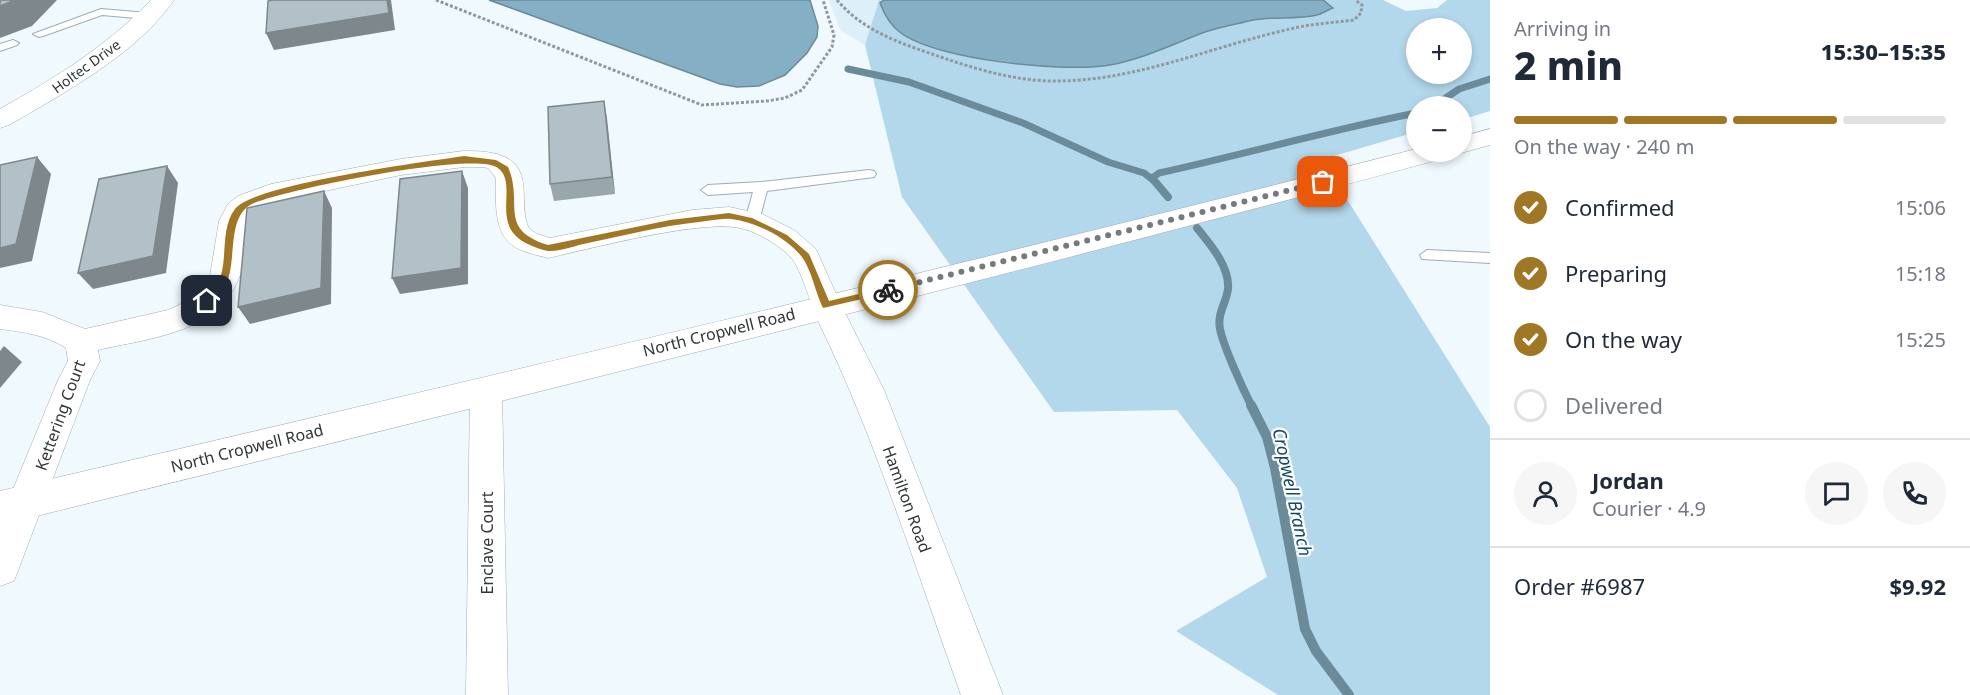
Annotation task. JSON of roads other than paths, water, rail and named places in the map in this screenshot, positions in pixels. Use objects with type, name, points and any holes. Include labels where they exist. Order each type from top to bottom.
[{"type":"street","name":"Holtec Drive","points":[[0,120],[76,76],[110,51],[156,8]]},
{"type":"street","points":[[1472,142],[1490,137]]},
{"type":"street","name":"Hamilton Road","points":[[81,342],[175,320],[198,309],[216,293],[225,276],[233,221],[238,210],[248,202],[271,193],[412,166],[464,159],[496,162],[505,168],[509,178],[509,202],[514,228],[522,238],[548,248],[692,219],[729,216],[752,221],[784,237],[806,256],[826,305],[868,390],[981,695]]},
{"type":"street","name":"North Cropwell Road","points":[[14,505],[486,391],[1254,200],[1406,160]]},
{"type":"street","name":"Kettering Court","points":[[0,317],[46,324],[63,330],[81,342],[84,361],[14,505],[0,568]]},
{"type":"street","name":"Enclave Court","points":[[486,391],[487,695]]},
{"type":"lane","points":[[39,34],[101,12],[156,8]]},
{"type":"lane","points":[[0,48],[13,43]]},
{"type":"lane","points":[[708,190],[761,187],[869,174]]},
{"type":"lane","points":[[752,221],[761,187]]},
{"type":"lane","points":[[1427,255],[1490,258]]},
{"type":"waterway","points":[[848,69],[909,82],[1023,123],[1108,162],[1144,173],[1153,180]]},
{"type":"waterway","name":"Cropwell Branch","points":[[1449,96],[1459,89],[1490,79]]},
{"type":"waterway","name":"Cropwell Branch","points":[[1168,197],[1152,178],[1159,173],[1406,115]]},
{"type":"waterway","name":"Cropwell Branch","points":[[1197,228],[1218,256],[1226,272],[1228,289],[1221,313],[1220,329],[1252,407]]},
{"type":"waterway","name":"Cropwell Branch","points":[[1252,407],[1267,437],[1275,468],[1305,629],[1316,651],[1349,695]]}]
